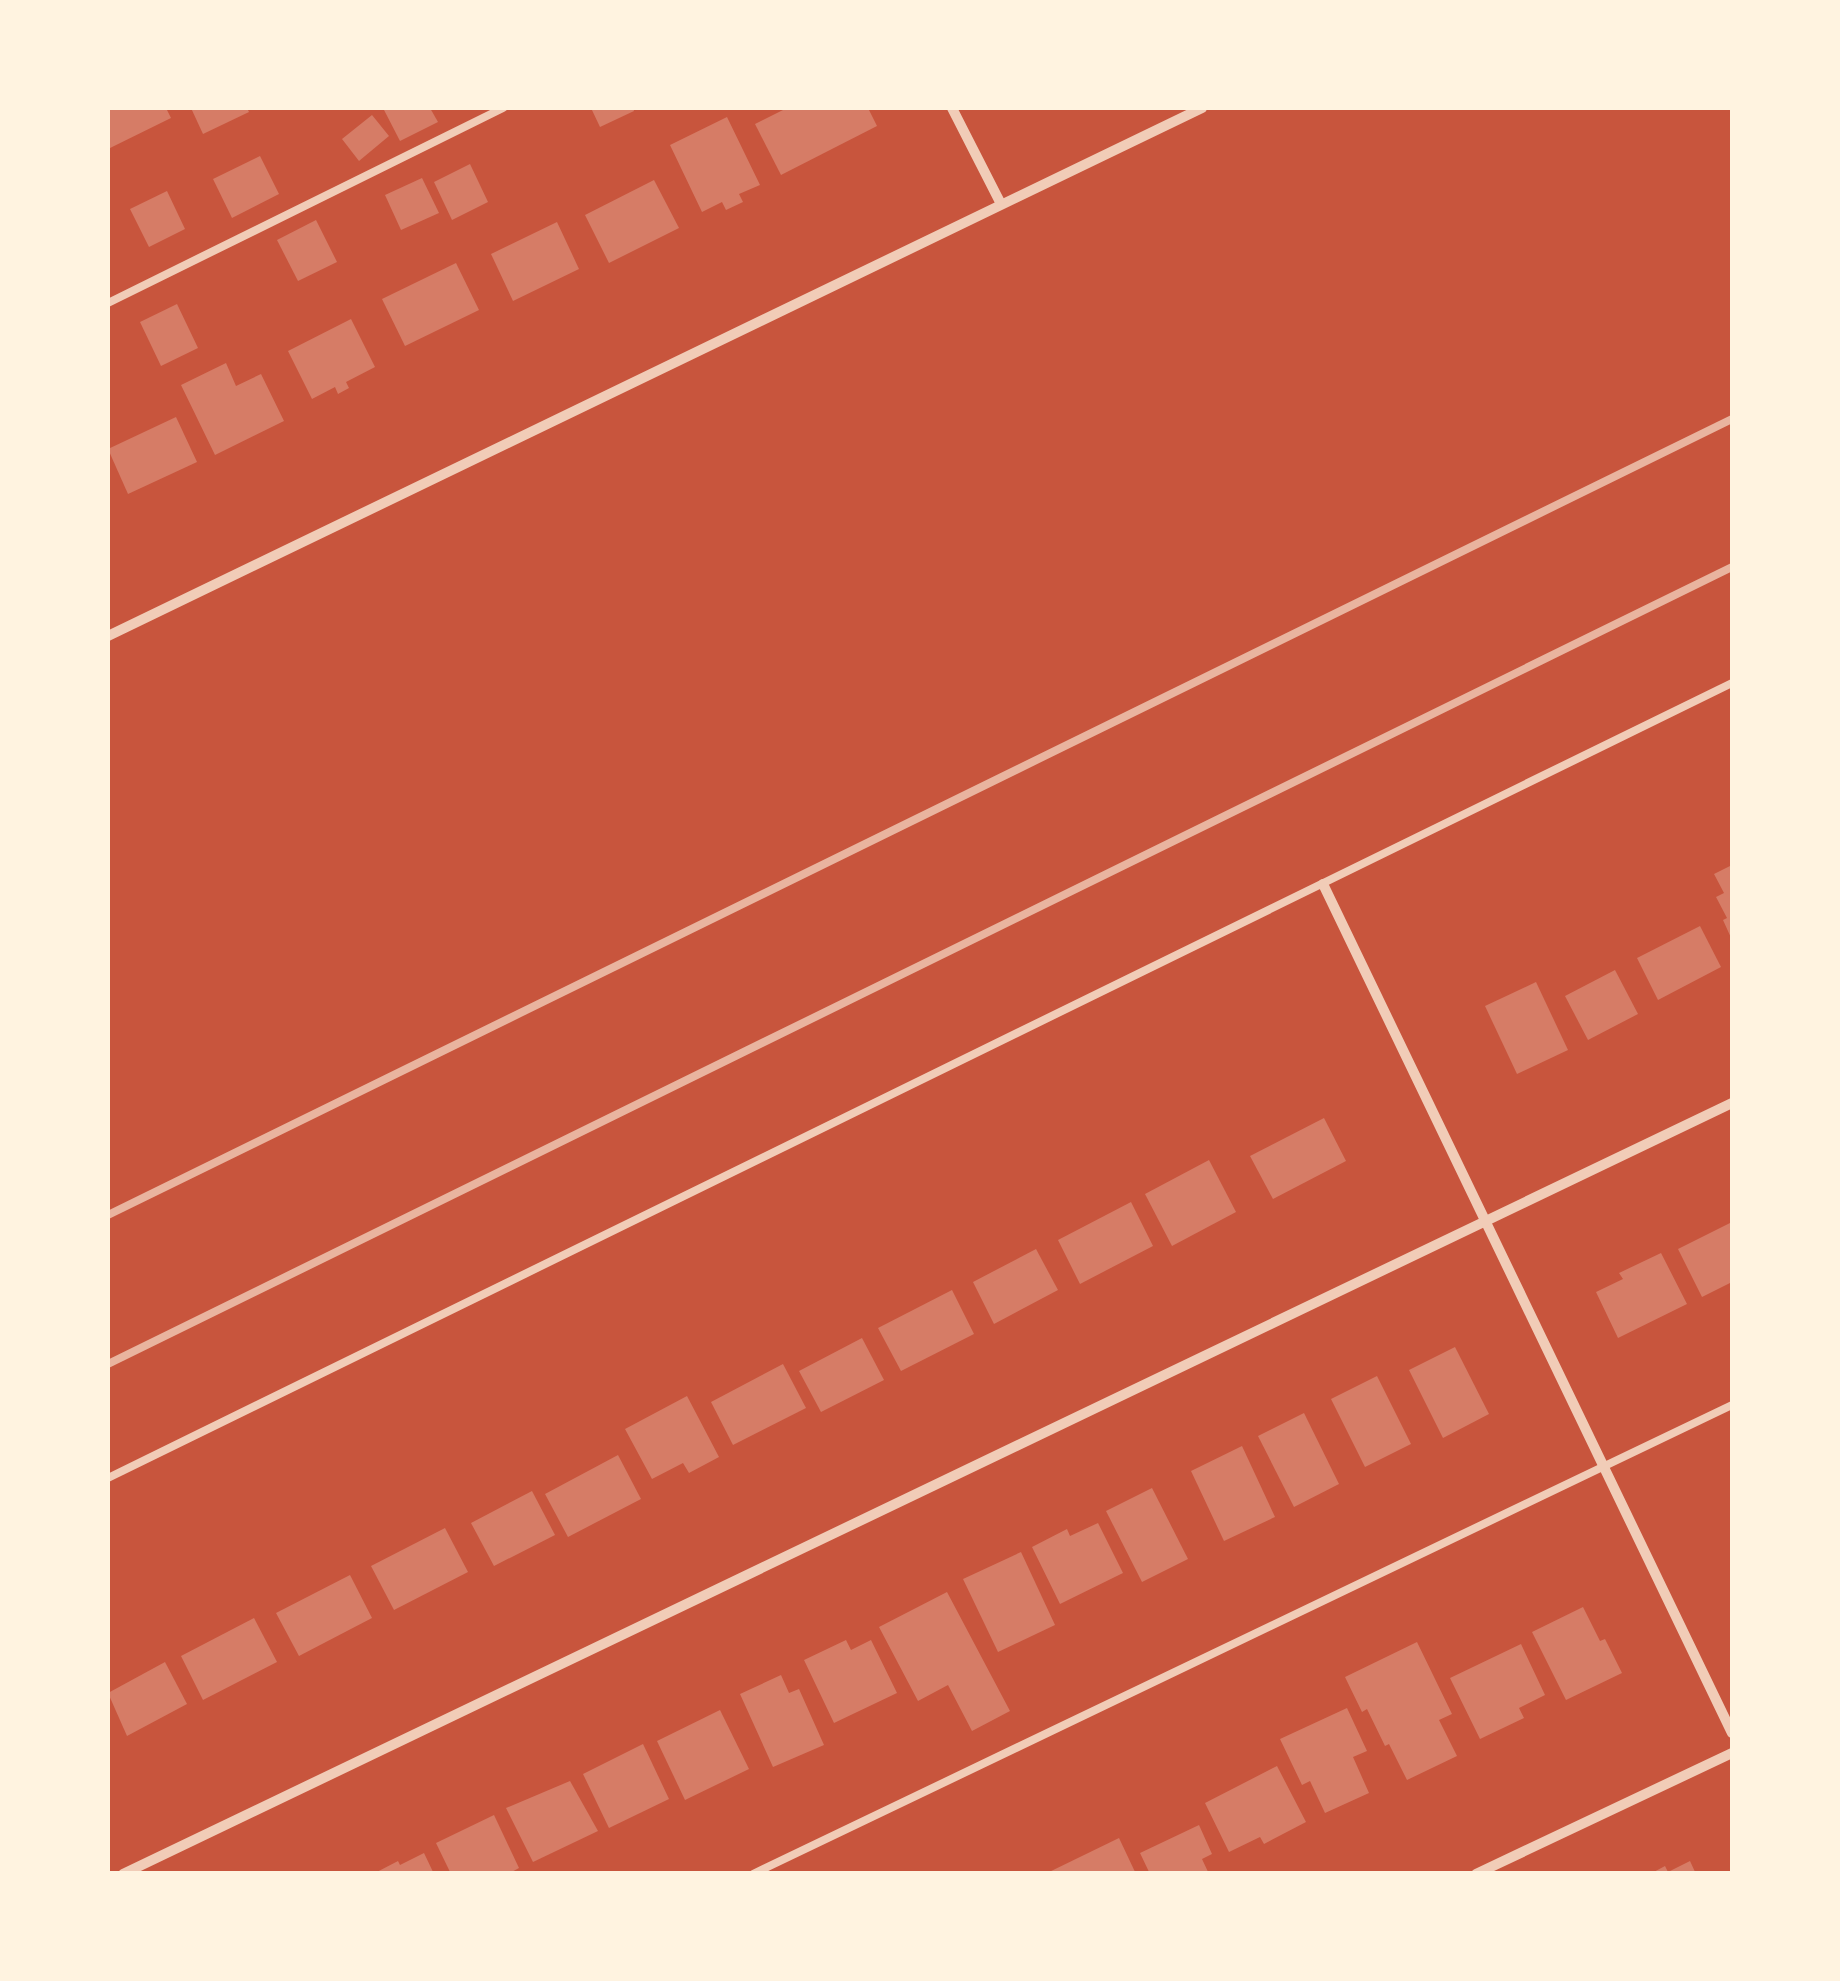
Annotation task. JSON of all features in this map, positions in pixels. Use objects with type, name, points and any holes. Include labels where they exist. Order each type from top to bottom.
[{"type":"street","points":[[952,108],[1001,204]]},
{"type":"street","points":[[108,636],[1202,108]]},
{"type":"street","points":[[1323,884],[1732,1733]]},
{"type":"street","points":[[123,1874],[1732,1103]]},
{"type":"street","points":[[1476,1874],[1493,1870],[1732,1753]]},
{"type":"lane","points":[[108,302],[504,108]]},
{"type":"lane","points":[[108,1478],[1732,683]]},
{"type":"lane","points":[[752,1874],[1732,1405]]},
{"type":"building","points":[[108,108],[166,108],[171,118],[108,149]]},
{"type":"building","points":[[191,108],[247,108],[249,112],[203,134]]},
{"type":"building","points":[[383,108],[430,108],[438,122],[400,141]]},
{"type":"building","points":[[591,108],[633,108],[634,111],[600,127]]},
{"type":"building","points":[[787,108],[868,108],[877,126],[781,175],[755,124]]},
{"type":"building","points":[[372,115],[389,136],[359,161],[342,139]]},
{"type":"building","points":[[727,117],[760,185],[739,194],[743,202],[726,210],[722,202],[702,212],[670,145]]},
{"type":"building","points":[[260,156],[279,194],[232,218],[213,179]]},
{"type":"building","points":[[470,164],[488,202],[452,220],[434,182]]},
{"type":"building","points":[[422,178],[439,213],[401,230],[385,195]]},
{"type":"building","points":[[654,180],[679,228],[609,263],[585,215]]},
{"type":"building","points":[[167,191],[185,229],[149,247],[130,209]]},
{"type":"building","points":[[316,220],[337,262],[298,281],[277,240]]},
{"type":"building","points":[[557,222],[579,269],[513,301],[491,254]]},
{"type":"building","points":[[456,263],[479,310],[405,346],[382,299]]},
{"type":"building","points":[[177,304],[198,348],[161,366],[140,322]]},
{"type":"building","points":[[351,319],[375,367],[346,382],[349,388],[338,394],[335,387],[312,399],[288,351]]},
{"type":"building","points":[[226,363],[236,386],[261,374],[284,421],[215,455],[181,385]]},
{"type":"building","points":[[176,417],[197,462],[128,494],[108,449]]},
{"type":"building","points":[[1732,865],[1732,940],[1716,897],[1724,893],[1714,874]]},
{"type":"building","points":[[1700,926],[1721,967],[1658,1000],[1637,958]]},
{"type":"building","points":[[1615,970],[1638,1014],[1588,1040],[1565,996]]},
{"type":"building","points":[[1536,982],[1568,1050],[1517,1074],[1485,1006]]},
{"type":"building","points":[[1324,1118],[1346,1161],[1273,1199],[1250,1156]]},
{"type":"building","points":[[1209,1160],[1236,1212],[1172,1246],[1145,1194]]},
{"type":"building","points":[[1131,1202],[1153,1246],[1080,1284],[1058,1240]]},
{"type":"building","points":[[1732,1222],[1732,1282],[1702,1297],[1678,1249]]},
{"type":"building","points":[[1036,1249],[1058,1290],[994,1324],[973,1282]]},
{"type":"building","points":[[1661,1253],[1687,1304],[1618,1338],[1596,1292],[1623,1279],[1619,1273]]},
{"type":"building","points":[[952,1290],[974,1334],[901,1371],[878,1328]]},
{"type":"building","points":[[862,1338],[884,1380],[821,1412],[799,1371]]},
{"type":"building","points":[[1455,1347],[1489,1414],[1443,1438],[1409,1370]]},
{"type":"building","points":[[783,1364],[806,1408],[733,1445],[711,1402]]},
{"type":"building","points":[[1377,1376],[1411,1444],[1365,1467],[1331,1399]]},
{"type":"building","points":[[687,1396],[719,1457],[689,1473],[683,1463],[652,1479],[625,1429]]},
{"type":"building","points":[[1304,1413],[1339,1484],[1294,1507],[1258,1436]]},
{"type":"building","points":[[1242,1446],[1275,1517],[1224,1541],[1191,1471]]},
{"type":"building","points":[[618,1455],[641,1499],[568,1537],[545,1494]]},
{"type":"building","points":[[1152,1488],[1188,1559],[1142,1582],[1106,1511]]},
{"type":"building","points":[[532,1491],[555,1535],[494,1566],[471,1523]]},
{"type":"building","points":[[1098,1523],[1123,1573],[1060,1604],[1032,1547],[1067,1529],[1070,1536]]},
{"type":"building","points":[[445,1528],[468,1572],[394,1610],[371,1566]]},
{"type":"building","points":[[1021,1552],[1055,1625],[998,1652],[963,1579]]},
{"type":"building","points":[[350,1575],[372,1618],[299,1656],[276,1613]]},
{"type":"building","points":[[947,1592],[1010,1711],[972,1731],[948,1685],[918,1701],[879,1627]]},
{"type":"building","points":[[1583,1607],[1622,1673],[1566,1700],[1532,1632]]},
{"type":"building","points":[[254,1618],[277,1662],[203,1700],[181,1656]]},
{"type":"building","points":[[846,1640],[851,1650],[871,1640],[897,1693],[834,1723],[804,1660]]},
{"type":"building","points":[[1417,1642],[1452,1714],[1439,1720],[1457,1756],[1407,1780],[1367,1709],[1362,1712],[1345,1677]]},
{"type":"building","points":[[1521,1644],[1545,1695],[1519,1708],[1524,1718],[1480,1739],[1450,1678]]},
{"type":"building","points":[[165,1662],[187,1704],[127,1736],[108,1693]]},
{"type":"building","points":[[781,1675],[789,1693],[799,1689],[824,1745],[773,1767],[740,1694]]},
{"type":"building","points":[[1347,1708],[1367,1751],[1353,1757],[1369,1793],[1325,1813],[1310,1781],[1302,1785],[1280,1739]]},
{"type":"building","points":[[720,1710],[749,1769],[685,1800],[657,1741]]},
{"type":"building","points":[[643,1744],[669,1799],[609,1828],[583,1774]]},
{"type":"building","points":[[1277,1766],[1306,1822],[1264,1844],[1260,1837],[1229,1852],[1205,1803]]},
{"type":"building","points":[[570,1781],[598,1831],[533,1862],[506,1808]]},
{"type":"building","points":[[494,1815],[519,1868],[508,1874],[451,1874],[436,1843]]},
{"type":"building","points":[[1199,1825],[1212,1854],[1202,1859],[1209,1874],[1150,1874],[1140,1853]]},
{"type":"building","points":[[1119,1838],[1136,1874],[1045,1874]]},
{"type":"building","points":[[424,1853],[434,1874],[373,1874],[398,1861],[400,1865]]},
{"type":"building","points":[[1690,1861],[1696,1874],[1650,1874],[1665,1866],[1668,1872]]},
{"type":"railway","points":[[108,1215],[1732,419]]},
{"type":"railway","points":[[108,1364],[1732,567]]}]
